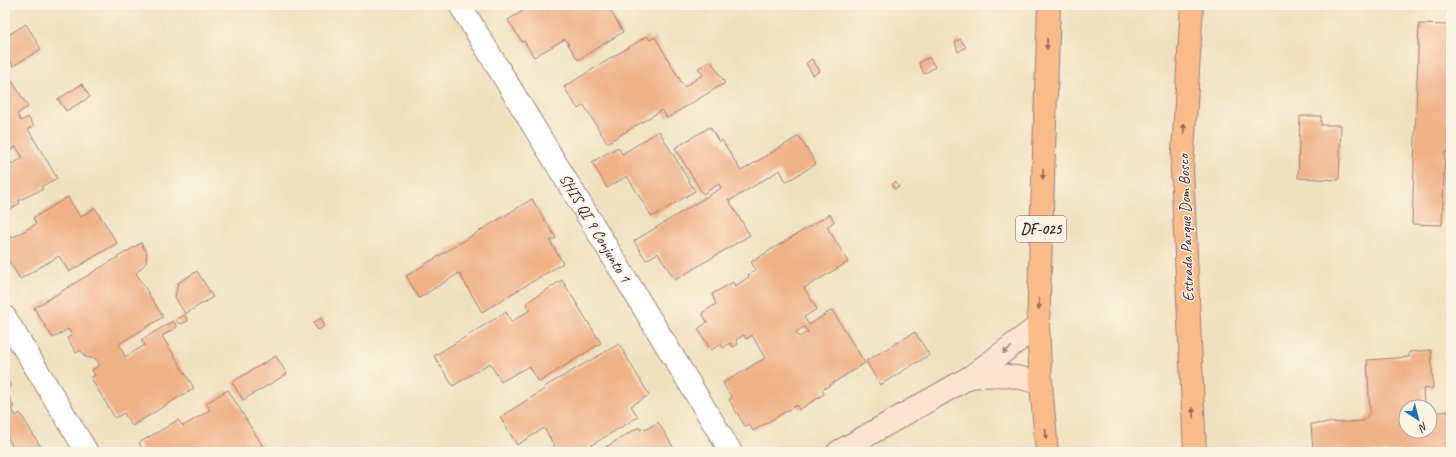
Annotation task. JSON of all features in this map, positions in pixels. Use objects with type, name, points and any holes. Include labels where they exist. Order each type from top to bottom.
[{"type":"main road","name":"DF-025","points":[[1047,452],[1038,326],[1049,5]]},
{"type":"main road","name":"Estrada Parque Dom Bosco","points":[[1192,5],[1182,168],[1195,452]]},
{"type":"street","name":"SHIS QI 9 Conjunto 1","points":[[460,5],[731,452]]},
{"type":"street","points":[[5,317],[87,452]]},
{"type":"street","points":[[838,452],[970,377],[1038,326]]},
{"type":"street","points":[[970,377],[1003,374],[1022,377],[1041,384]]},
{"type":"building","points":[[533,5],[545,5],[548,10],[556,5],[607,5],[623,32],[578,60],[565,39],[534,57],[508,20]]},
{"type":"building","points":[[1448,22],[1451,22],[1451,152],[1445,152],[1442,225],[1412,224],[1419,24],[1448,25]]},
{"type":"building","points":[[26,24],[41,49],[13,66],[5,52],[5,37]]},
{"type":"building","points":[[647,36],[650,40],[655,37],[684,87],[703,75],[698,68],[711,61],[725,83],[667,118],[662,110],[607,143],[584,105],[578,109],[564,87]]},
{"type":"building","points":[[960,39],[966,47],[958,52],[955,42]]},
{"type":"building","points":[[929,57],[935,67],[924,74],[919,63]]},
{"type":"building","points":[[812,59],[820,71],[813,75],[806,63]]},
{"type":"building","points":[[5,69],[28,107],[17,114],[21,121],[28,117],[34,126],[28,129],[57,178],[41,187],[43,189],[18,201],[20,203],[9,210],[8,208],[5,209]],"holes":[[[16,147],[23,158],[12,164],[6,153]]]},
{"type":"building","points":[[82,84],[90,97],[66,111],[58,99]]},
{"type":"building","points":[[1300,116],[1321,116],[1321,125],[1341,125],[1339,180],[1298,178]]},
{"type":"building","points":[[710,127],[719,142],[722,140],[741,171],[799,136],[816,164],[786,182],[780,170],[731,200],[728,199],[750,235],[675,280],[658,253],[646,260],[634,241],[721,188],[719,184],[703,194],[675,148]]},
{"type":"building","points":[[659,131],[695,191],[652,217],[627,176],[607,188],[592,162],[618,147],[622,154]]},
{"type":"building","points":[[896,182],[899,187],[894,189],[892,184]]},
{"type":"building","points":[[68,197],[80,217],[95,208],[117,243],[69,272],[59,256],[20,279],[5,254],[5,227],[12,238],[36,224],[33,218]]},
{"type":"building","points":[[532,199],[556,238],[550,241],[563,263],[482,312],[459,273],[419,298],[406,276]]},
{"type":"building","points":[[830,214],[834,222],[827,227],[848,262],[804,288],[817,309],[804,317],[809,325],[832,310],[865,363],[822,390],[824,394],[799,410],[797,405],[753,431],[749,424],[745,426],[729,400],[732,398],[723,383],[765,358],[752,335],[746,339],[744,335],[736,340],[738,344],[733,347],[730,343],[723,348],[721,344],[711,350],[698,329],[707,322],[702,313],[716,304],[712,294],[733,282],[735,286],[749,277],[748,275],[756,270],[751,262]],"holes":[[[804,327],[808,332],[799,337],[796,332]]]},
{"type":"building","points":[[141,243],[147,253],[146,263],[136,273],[163,317],[119,344],[125,357],[145,345],[141,340],[173,321],[177,327],[162,336],[194,388],[132,426],[124,413],[115,418],[91,378],[95,375],[92,370],[100,365],[96,359],[85,357],[81,350],[76,353],[67,338],[72,335],[68,329],[53,338],[34,308]]},
{"type":"building","points":[[197,271],[213,297],[185,314],[175,297],[178,283]]},
{"type":"building","points":[[562,280],[601,343],[539,382],[529,366],[501,382],[490,363],[453,386],[434,356],[506,312],[511,322],[530,310],[526,303]]},
{"type":"building","points":[[184,315],[188,321],[181,324],[175,320]]},
{"type":"building","points":[[321,318],[325,326],[318,330],[313,323]]},
{"type":"building","points":[[915,332],[929,355],[880,385],[866,361]]},
{"type":"building","points":[[619,344],[649,395],[631,406],[638,417],[580,452],[558,452],[544,428],[517,445],[500,417],[545,389],[544,387]]},
{"type":"building","points":[[1431,350],[1433,388],[1423,389],[1424,399],[1398,399],[1398,439],[1438,439],[1438,412],[1451,411],[1451,452],[1313,452],[1311,424],[1363,421],[1370,413],[1367,360],[1409,357],[1409,352]]},
{"type":"building","points":[[276,356],[287,374],[243,400],[232,382]]},
{"type":"building","points":[[5,376],[11,386],[5,390]]},
{"type":"building","points":[[5,390],[14,407],[11,409],[16,416],[20,413],[44,452],[13,452],[15,451],[5,433]]},
{"type":"building","points":[[228,390],[265,450],[262,452],[144,452],[139,443],[178,420],[183,426],[210,410],[206,403]]},
{"type":"building","points":[[658,422],[676,452],[602,452],[607,449],[606,447],[639,427],[640,430],[644,428],[645,430]]}]
